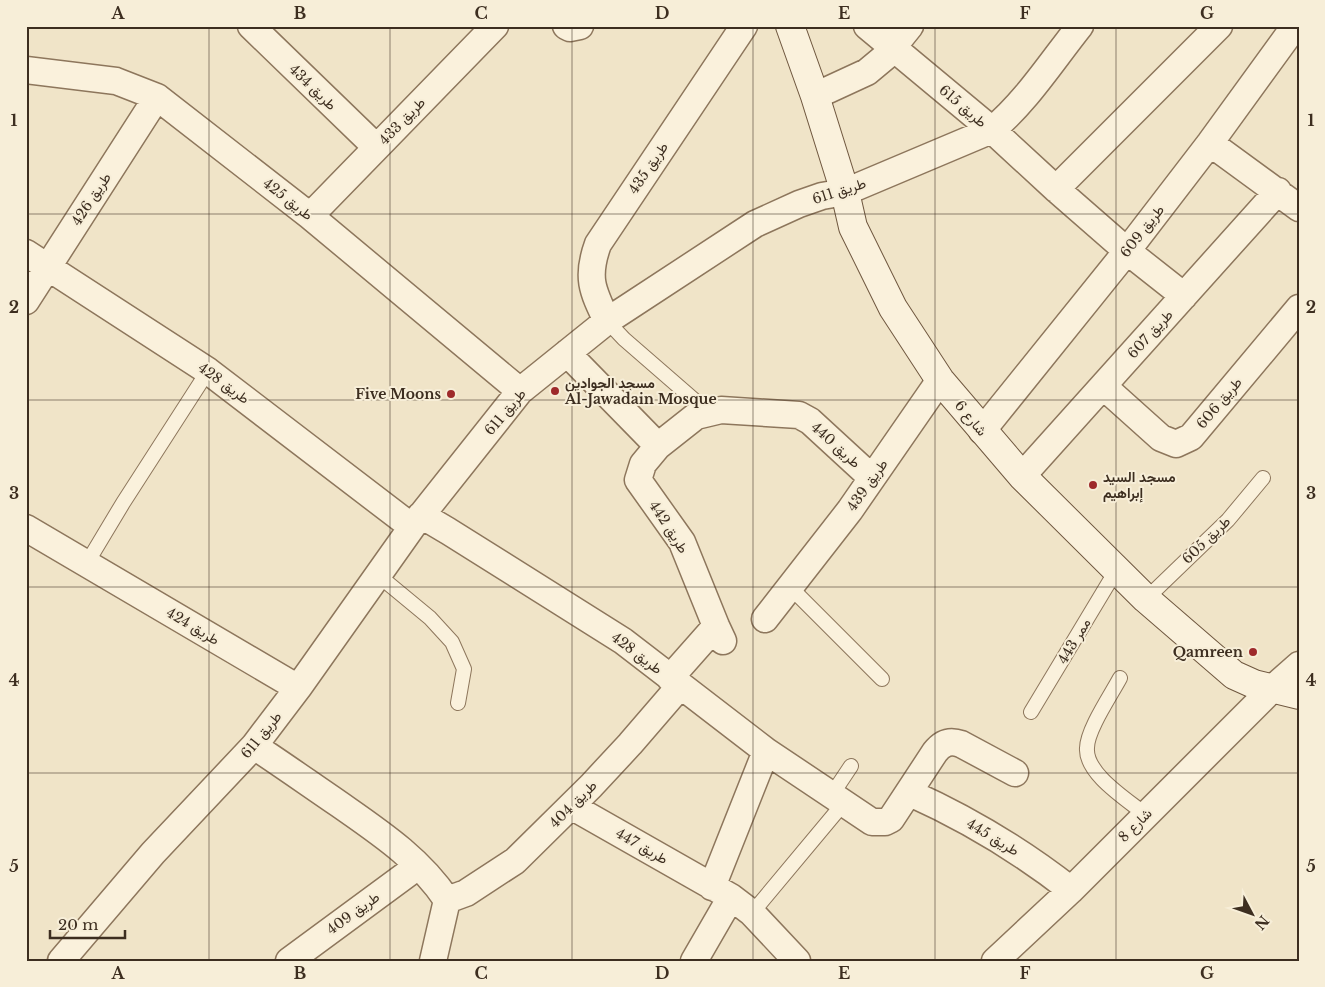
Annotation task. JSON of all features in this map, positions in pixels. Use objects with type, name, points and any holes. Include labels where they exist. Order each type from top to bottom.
[{"type":"street","name":"طريق 434","points":[[250,26],[376,147]]},
{"type":"street","name":"طريق 433","points":[[310,216],[495,26]]},
{"type":"street","points":[[566,26],[580,26]]},
{"type":"street","name":"طريق 435","points":[[607,320],[594,293],[592,281],[592,268],[598,244],[744,26]]},
{"type":"street","name":"شارع 6","points":[[790,26],[815,96],[845,192],[853,228],[893,308],[940,380],[1022,476],[1146,599],[1234,675],[1254,684],[1286,691]]},
{"type":"street","name":"طريق 615","points":[[867,26],[992,130],[1127,251],[1184,296]]},
{"type":"street","points":[[815,96],[867,72],[877,65],[910,26]]},
{"type":"street","name":"طريق 611","points":[[62,961],[154,853],[254,746],[298,688],[416,521],[520,391],[607,320],[755,224],[799,204],[845,192],[946,148],[977,138],[992,130],[1017,106],[1080,26]]},
{"type":"street","points":[[1056,189],[1219,26]]},
{"type":"street","name":"طريق 609","points":[[982,431],[1127,251],[1210,143],[1294,26]]},
{"type":"street","name":"طريق 425","points":[[26,70],[116,81],[157,97],[310,216],[520,391]]},
{"type":"street","name":"طريق 426","points":[[26,301],[37,260],[157,97]]},
{"type":"street","points":[[1210,143],[1299,208]]},
{"type":"street","name":"طريق 607","points":[[1022,476],[1278,191]]},
{"type":"street","name":"طريق 428","points":[[37,260],[208,371],[416,521],[448,530],[623,641],[766,750],[837,800]]},
{"type":"street","name":"طريق 606","points":[[1103,386],[1161,438],[1176,444],[1191,437],[1299,308]]},
{"type":"street","points":[[567,353],[658,446]]},
{"type":"street","name":"طريق 439","points":[[765,619],[817,553],[872,478],[940,380]]},
{"type":"street","name":"طريق 440","points":[[708,412],[721,410],[799,415],[810,421],[872,478]]},
{"type":"street","name":"طريق 442","points":[[708,412],[696,416],[658,446],[643,464],[638,480],[682,542],[720,634]]},
{"type":"street","name":"طريق 424","points":[[26,528],[298,688]]},
{"type":"street","name":"طريق 404","points":[[448,900],[466,893],[515,861],[572,806],[630,744],[675,682],[720,634]]},
{"type":"street","name":"شارع 8","points":[[995,961],[1072,890],[1146,815],[1286,691],[1299,665]]},
{"type":"street","points":[[837,800],[872,822],[885,822],[896,814],[939,747],[949,742],[961,744],[1015,773]]},
{"type":"street","points":[[254,746],[376,830],[407,854],[436,884],[448,900],[432,961]]},
{"type":"street","points":[[694,961],[721,892],[766,750]]},
{"type":"street","name":"طريق 445","points":[[910,793],[944,808],[1010,845],[1072,890]]},
{"type":"street","name":"طريق 447","points":[[572,806],[721,892],[752,913],[797,961]]},
{"type":"street","name":"طريق 409","points":[[289,961],[418,866]]},
{"type":"lane","points":[[607,320],[624,339],[708,412]]},
{"type":"lane","points":[[87,563],[123,503],[208,371]]},
{"type":"lane","name":"طريق 605","points":[[1146,599],[1228,520],[1263,478]]},
{"type":"lane","name":"ممر 443","points":[[1031,712],[1117,570]]},
{"type":"lane","points":[[378,575],[430,618],[452,642],[464,670],[458,703]]},
{"type":"lane","points":[[790,587],[882,679]]},
{"type":"lane","points":[[1120,678],[1091,733],[1086,748],[1090,764],[1100,777],[1146,815]]},
{"type":"lane","points":[[752,913],[837,800],[852,766]]},
{"type":"place","name":"مسجد الجوادين Al-Jawadain Mosque","points":[[555,391]]},
{"type":"place","name":"Five Moons","points":[[451,394]]},
{"type":"place","name":"مسجد السيد إبراهيم","points":[[1093,485]]},
{"type":"place","name":"Qamreen","points":[[1253,652]]}]
